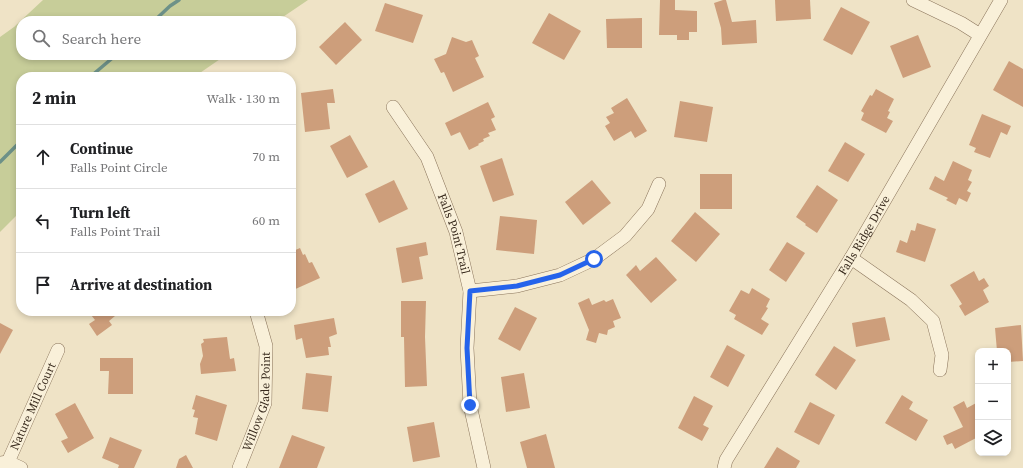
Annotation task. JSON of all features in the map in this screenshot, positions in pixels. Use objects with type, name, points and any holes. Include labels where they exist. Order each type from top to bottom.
[{"type":"street","points":[[914,0],[961,23],[980,35]]},
{"type":"street","name":"Falls Ridge Drive","points":[[724,468],[726,460],[850,258],[1001,0]]},
{"type":"street","name":"Falls Point Trail","points":[[393,107],[426,157],[456,232],[470,291],[467,348],[470,405],[484,468]]},
{"type":"street","points":[[470,291],[517,286],[560,275],[594,259],[625,236],[648,209],[659,184]]},
{"type":"street","points":[[850,258],[911,300],[932,321],[942,355],[940,370]]},
{"type":"street","name":"Willow Glade Point","points":[[240,468],[265,403],[266,346],[257,316]]},
{"type":"street","name":"Nature Mill Court","points":[[4,463],[58,350]]},
{"type":"street","points":[[4,463],[22,468]]},
{"type":"green space","points":[[43,0],[308,0],[284,16],[26,16]]},
{"type":"green space","points":[[16,25],[16,60],[219,60],[201,72],[16,72],[16,216],[0,232],[0,37]]},
{"type":"building","points":[[660,0],[675,0],[675,10],[697,11],[697,32],[689,32],[689,40],[677,40],[677,35],[659,35]]},
{"type":"building","points":[[726,0],[732,22],[756,20],[757,43],[722,45],[721,28],[714,3]]},
{"type":"building","points":[[775,0],[810,0],[811,19],[776,21]]},
{"type":"building","points":[[385,3],[423,15],[413,43],[375,31]]},
{"type":"building","points":[[841,7],[870,22],[852,55],[823,40]]},
{"type":"building","points":[[549,13],[581,31],[564,60],[532,43]]},
{"type":"building","points":[[642,18],[642,48],[607,48],[606,19]]},
{"type":"building","points":[[345,22],[362,40],[336,65],[319,47]]},
{"type":"building","points":[[918,35],[931,67],[903,78],[890,46]]},
{"type":"building","points":[[452,37],[466,42],[472,40],[479,56],[475,58],[484,77],[453,92],[444,72],[441,73],[434,59],[446,54]]},
{"type":"building","points":[[1009,61],[1023,69],[1023,107],[993,90]]},
{"type":"building","points":[[333,89],[335,103],[327,103],[330,129],[305,132],[301,93]]},
{"type":"building","points":[[876,89],[894,99],[888,111],[890,112],[887,118],[893,121],[886,133],[861,120],[864,113],[861,111],[870,95],[872,96]]},
{"type":"building","points":[[627,98],[647,131],[635,138],[631,131],[614,141],[605,126],[610,123],[606,117],[614,113],[611,108]]},
{"type":"building","points":[[680,101],[713,107],[707,142],[674,137]]},
{"type":"building","points":[[488,102],[495,117],[491,119],[496,130],[488,133],[490,136],[483,139],[484,141],[478,144],[479,145],[469,150],[460,132],[451,136],[445,123]]},
{"type":"building","points":[[982,114],[1011,126],[1007,135],[1001,132],[990,158],[974,152],[976,148],[969,145]]},
{"type":"building","points":[[350,135],[368,167],[347,178],[330,146]]},
{"type":"building","points":[[845,142],[865,154],[848,182],[828,171]]},
{"type":"building","points":[[502,158],[514,195],[493,202],[480,166]]},
{"type":"building","points":[[953,161],[972,170],[968,180],[972,182],[967,191],[971,193],[967,202],[959,198],[956,205],[946,200],[948,198],[929,189],[935,176],[944,181]]},
{"type":"building","points":[[700,174],[732,174],[732,209],[700,209]]},
{"type":"building","points":[[394,180],[408,209],[379,223],[365,194]]},
{"type":"building","points":[[592,180],[611,203],[583,225],[565,202]]},
{"type":"building","points":[[817,185],[838,200],[817,233],[796,217]]},
{"type":"building","points":[[695,212],[720,234],[696,262],[671,241]]},
{"type":"building","points":[[500,216],[537,220],[534,254],[496,250]]},
{"type":"building","points":[[917,223],[936,229],[925,262],[896,252],[900,240],[907,243],[911,230],[915,231]]},
{"type":"building","points":[[426,242],[428,255],[419,257],[423,279],[402,283],[396,248]]},
{"type":"building","points":[[787,242],[805,253],[786,282],[769,270]]},
{"type":"building","points":[[300,248],[303,255],[305,254],[309,263],[312,262],[320,278],[296,289],[296,250]]},
{"type":"building","points":[[656,257],[677,280],[651,303],[626,275],[636,265],[640,271]]},
{"type":"building","points":[[974,271],[979,281],[984,278],[989,286],[983,290],[989,302],[965,316],[959,306],[962,304],[950,285]]},
{"type":"building","points":[[752,288],[770,299],[766,307],[768,308],[761,319],[769,324],[762,335],[734,319],[736,315],[729,311],[741,290],[749,294]]},
{"type":"building","points":[[589,298],[592,305],[604,300],[606,302],[613,299],[621,318],[613,321],[615,327],[608,330],[607,335],[599,333],[596,343],[586,340],[589,330],[578,303]]},
{"type":"building","points":[[401,301],[426,301],[425,337],[427,386],[405,387],[404,337],[401,337]]},
{"type":"building","points":[[515,307],[537,318],[520,351],[498,339]]},
{"type":"building","points":[[92,316],[115,316],[109,321],[112,325],[97,336],[89,324],[95,320]]},
{"type":"building","points":[[885,317],[890,340],[856,347],[852,323]]},
{"type":"building","points":[[334,318],[337,334],[329,337],[331,347],[328,347],[329,355],[306,358],[302,338],[296,340],[294,325]]},
{"type":"building","points":[[0,323],[13,330],[0,354]]},
{"type":"building","points":[[1021,325],[1023,361],[1011,362],[1011,348],[997,348],[995,328]]},
{"type":"building","points":[[227,337],[230,359],[234,358],[236,371],[201,374],[200,364],[203,356],[201,344],[204,342],[203,339]]},
{"type":"building","points":[[727,345],[745,355],[728,387],[710,377]]},
{"type":"building","points":[[834,346],[856,360],[836,390],[815,375]]},
{"type":"building","points":[[100,358],[133,358],[133,394],[108,394],[109,371],[100,371]]},
{"type":"building","points":[[306,373],[332,376],[328,412],[302,409]]},
{"type":"building","points":[[524,373],[530,408],[506,412],[501,377]]},
{"type":"building","points":[[196,395],[227,405],[217,441],[195,434],[198,418],[193,417],[195,410],[192,409]]},
{"type":"building","points":[[902,395],[913,402],[909,409],[928,420],[916,441],[885,423]]},
{"type":"building","points":[[694,396],[713,406],[703,425],[709,428],[702,441],[678,428]]},
{"type":"building","points":[[964,401],[967,408],[975,404],[975,439],[955,449],[952,443],[947,445],[943,436],[963,427],[953,407]]},
{"type":"building","points":[[810,402],[835,415],[819,445],[794,432]]},
{"type":"building","points":[[75,403],[94,438],[68,453],[61,441],[68,438],[55,414]]},
{"type":"building","points":[[434,422],[440,457],[413,462],[407,427]]},
{"type":"building","points":[[546,434],[555,468],[527,468],[520,442]]},
{"type":"building","points":[[292,435],[325,447],[317,468],[279,468]]},
{"type":"building","points":[[110,437],[142,450],[134,468],[118,468],[119,465],[102,458]]},
{"type":"building","points":[[777,447],[800,461],[796,468],[764,468]]},
{"type":"building","points":[[186,455],[193,468],[176,468],[179,459]]},
{"type":"waterway","points":[[159,16],[179,0]]},
{"type":"waterway","points":[[96,72],[110,60]]},
{"type":"waterway","points":[[0,162],[16,146]]},
{"type":"route","points":[[470,405],[467,348],[470,291],[517,286],[560,275],[594,259]]}]
